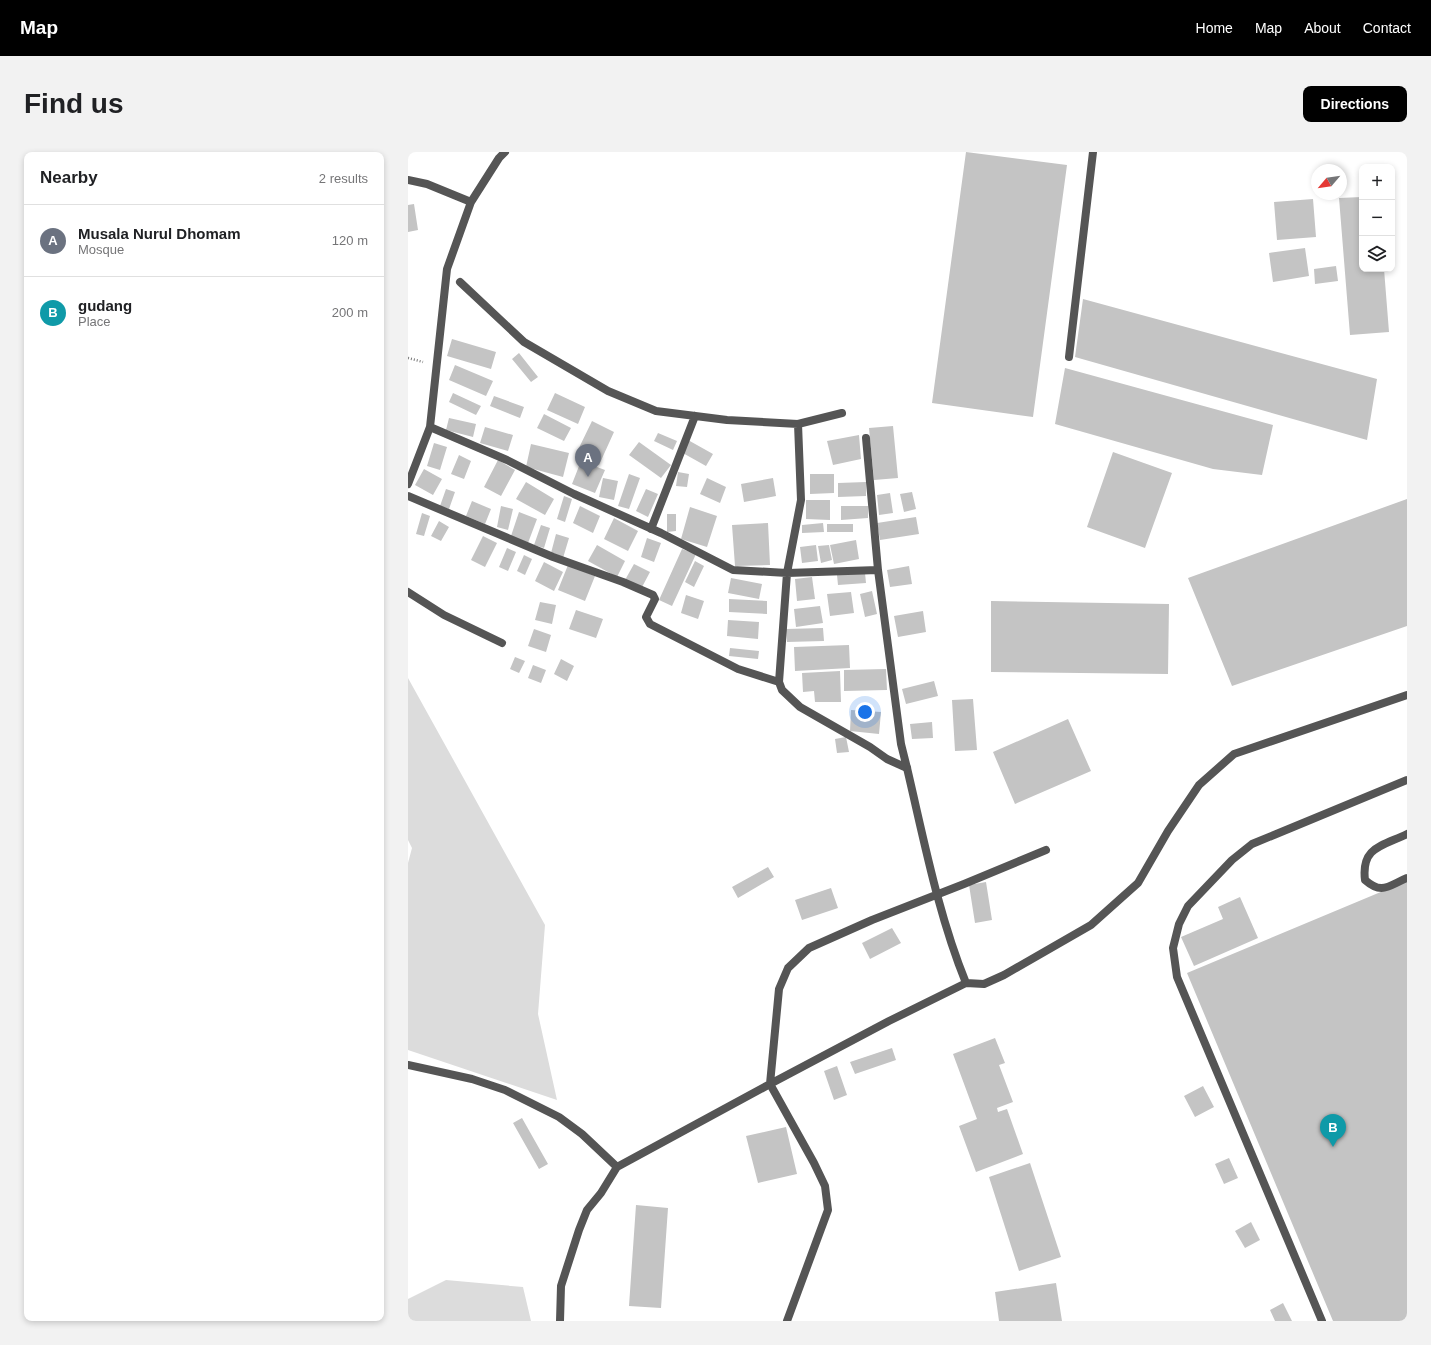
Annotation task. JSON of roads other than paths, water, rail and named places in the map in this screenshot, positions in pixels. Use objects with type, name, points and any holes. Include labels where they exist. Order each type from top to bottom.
[{"type":"street","points":[[408,484],[430,427],[447,269],[471,202],[499,158],[505,152]]},
{"type":"street","points":[[1070,357],[1094,152]]},
{"type":"street","points":[[408,180],[427,184],[471,202]]},
{"type":"street","points":[[460,282],[524,342],[602,387],[656,411],[727,420],[798,424],[842,413]]},
{"type":"street","points":[[651,529],[695,416]]},
{"type":"street","points":[[798,424],[801,500],[787,573],[779,682],[782,690],[800,707],[870,746],[887,759],[907,768]]},
{"type":"street","points":[[430,427],[507,460],[574,494],[651,529],[734,570],[787,573],[878,570]]},
{"type":"street","points":[[866,438],[878,570],[901,744],[937,895],[958,963],[966,983]]},
{"type":"street","points":[[408,496],[553,557],[623,582],[653,595],[655,599],[646,617],[650,624],[738,669],[779,682]]},
{"type":"street","points":[[408,592],[444,615],[502,643]]},
{"type":"street","points":[[560,1321],[561,1286],[579,1230],[587,1210],[601,1193],[617,1167],[770,1084],[966,983],[984,984],[1004,975],[1091,925],[1138,883],[1168,831],[1199,785],[1234,754],[1407,695]]},
{"type":"street","points":[[1322,1321],[1178,977],[1173,948],[1179,924],[1188,906],[1232,860],[1252,844],[1407,780]]},
{"type":"street","points":[[1407,834],[1375,849],[1368,855],[1365,862],[1364,871],[1365,880],[1374,888],[1382,889],[1407,878]]},
{"type":"street","points":[[787,1321],[828,1210],[825,1186],[814,1163],[770,1084],[778,989],[788,968],[809,948],[872,920],[1046,850]]},
{"type":"street","points":[[408,1065],[472,1079],[505,1090],[560,1117],[582,1134],[617,1167]]},
{"type":"place","name":"Musala Nurul Dhomam","points":[[588,477]]},
{"type":"place","name":"gudang","points":[[1333,1147]]}]
